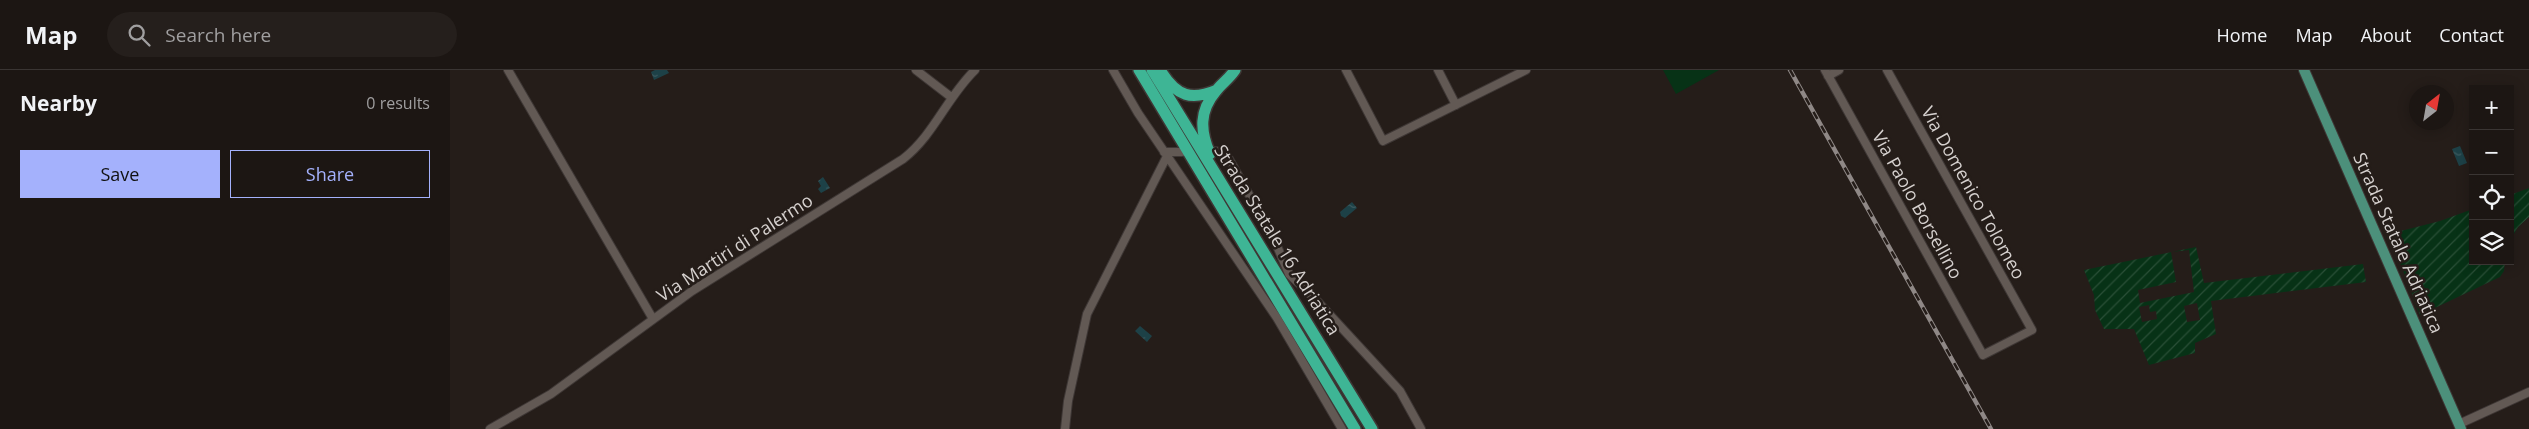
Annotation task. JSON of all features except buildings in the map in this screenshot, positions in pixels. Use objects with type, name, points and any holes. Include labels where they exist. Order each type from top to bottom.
[{"type":"highway","name":"Strada Statale 16 Adriatica","points":[[1139,70],[1355,429]]},
{"type":"highway","name":"Strada Statale 16 Adriatica","points":[[1152,70],[1372,429]]},
{"type":"highway","points":[[1160,70],[1175,90],[1184,95],[1203,96],[1217,90]]},
{"type":"highway","points":[[1222,184],[1202,131],[1202,116],[1217,90],[1229,79],[1234,70]]},
{"type":"main road","name":"Strada Statale Adriatica","points":[[2304,70],[2460,426]]},
{"type":"street","points":[[508,70],[653,319]]},
{"type":"street","points":[[916,70],[951,98]]},
{"type":"street","name":"Via Martiri di Palermo","points":[[492,429],[558,389],[692,291],[903,159],[923,141],[951,98],[975,70]]},
{"type":"street","points":[[1113,70],[1166,154],[1277,318],[1342,429]]},
{"type":"street","points":[[1346,70],[1383,141],[1526,70]]},
{"type":"street","points":[[1438,70],[1456,105]]},
{"type":"street","points":[[1827,73],[1839,70]]},
{"type":"street","name":"Via Domenico Tolomeo","points":[[1887,70],[2032,330],[1983,355]]},
{"type":"street","name":"Via Paolo Borsellino","points":[[1827,73],[1983,355]]},
{"type":"street","points":[[1166,154],[1182,152]]},
{"type":"street","points":[[1213,152],[1225,152],[1274,239],[1289,274],[1317,300],[1400,391],[1421,429]]},
{"type":"street","points":[[1065,429],[1068,401],[1087,314],[1166,154]]},
{"type":"street","points":[[2460,426],[2529,392]]},
{"type":"green space","points":[[1663,70],[1719,70],[1676,94]]},
{"type":"green space","points":[[2529,188],[2529,217],[2518,227],[2514,234],[2514,220],[2514,194]]},
{"type":"green space","points":[[2469,210],[2469,265],[2505,265],[2504,271],[2500,277],[2420,315],[2389,234],[2440,221]]},
{"type":"green space","points":[[2196,247],[2204,283],[2363,264],[2366,282],[2211,301],[2216,334],[2195,343],[2195,353],[2149,365],[2134,329],[2104,329],[2095,310],[2094,295],[2084,270],[2171,252],[2176,282],[2138,290],[2140,303],[2194,292],[2189,250],[2172,252]],"holes":[[[2197,303],[2200,320],[2187,322],[2184,306]],[[2149,305],[2150,312],[2156,311],[2157,319],[2142,322],[2139,307]]]},
{"type":"water","points":[[667,70],[669,73],[654,80],[651,72]]},
{"type":"water","points":[[2460,146],[2467,163],[2459,166],[2452,149]]},
{"type":"water","points":[[823,177],[830,188],[821,193],[818,189],[821,186],[818,181]]},
{"type":"water","points":[[1352,202],[1357,208],[1345,218],[1341,216],[1340,212]]},
{"type":"water","points":[[1140,326],[1152,336],[1147,342],[1135,331]]},
{"type":"railway","points":[[1790,70],[1991,429]]}]
